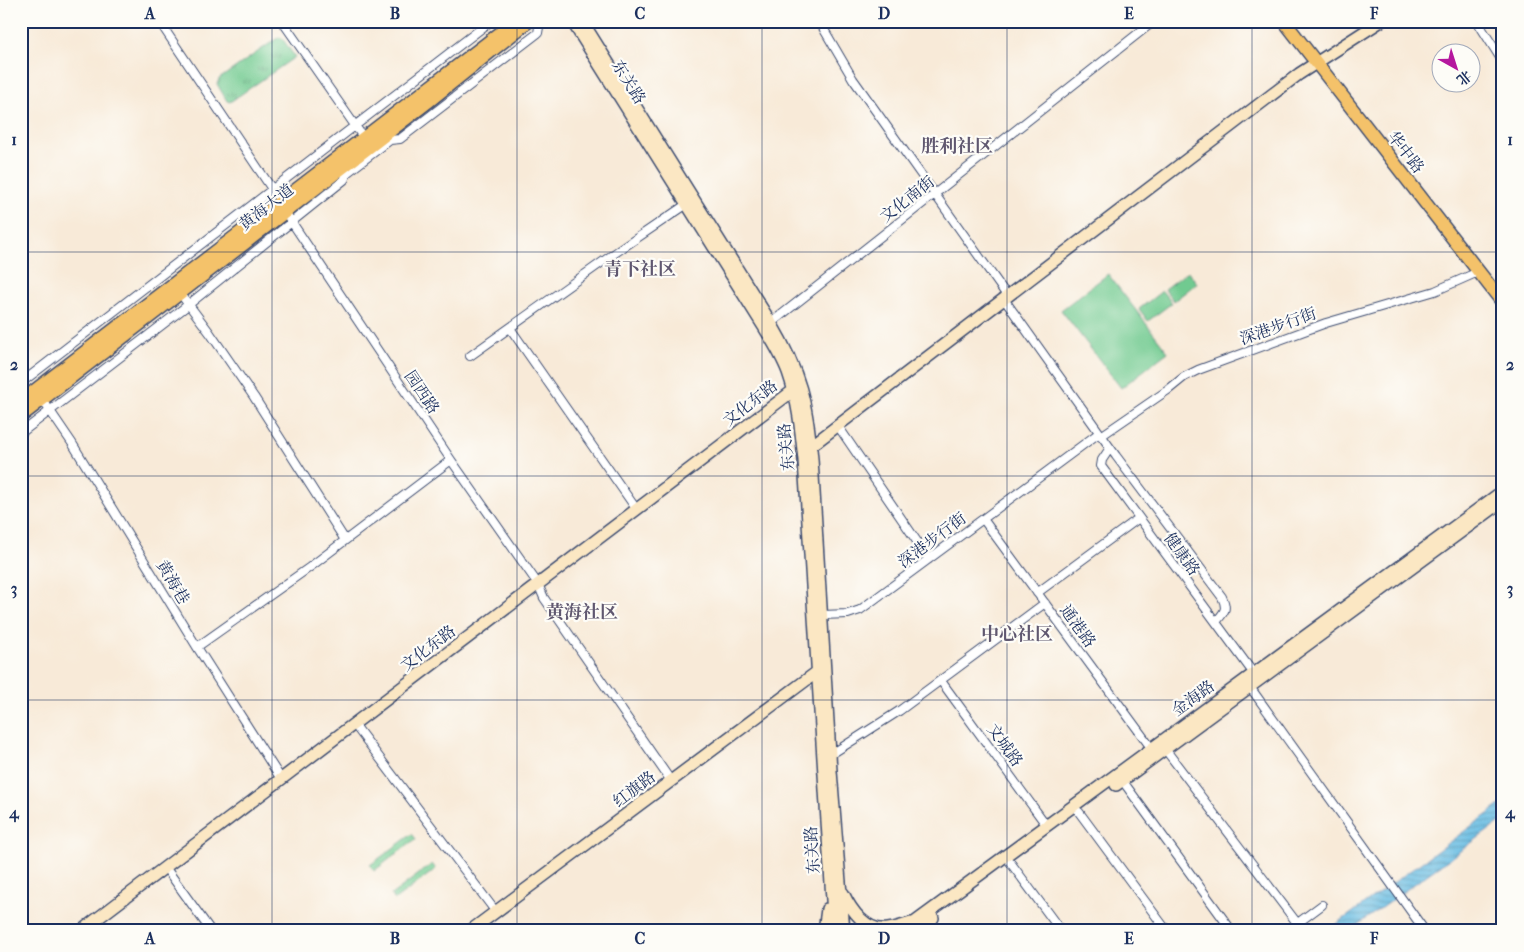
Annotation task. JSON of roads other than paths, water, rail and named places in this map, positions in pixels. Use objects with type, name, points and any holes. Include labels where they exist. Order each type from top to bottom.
[{"type":"main road","name":"黄海大道","points":[[21,401],[286,212],[363,137],[516,21]]},
{"type":"main road","name":"黄海大道","points":[[21,416],[429,101],[529,21]]},
{"type":"main road","name":"东关路","points":[[572,21],[778,350],[794,390],[804,460],[817,672],[835,885],[844,931]]},
{"type":"main road","name":"东关路","points":[[582,21],[771,323],[791,358],[799,379],[806,409],[811,446],[822,615],[835,885],[834,931]]},
{"type":"main road","name":"华中路","points":[[1284,21],[1320,61],[1503,290]]},
{"type":"main road","name":"华中路","points":[[1294,21],[1320,61],[1503,303]]},
{"type":"main road","points":[[811,446],[1299,74],[1381,21]]},
{"type":"main road","name":"文化东路","points":[[81,931],[794,390]]},
{"type":"main road","name":"金海路","points":[[918,928],[1047,826],[1503,491]]},
{"type":"main road","name":"金海路","points":[[903,931],[918,928],[934,918],[1503,501]]},
{"type":"main road","name":"红旗路","points":[[470,931],[817,672]]},
{"type":"main road","points":[[835,885],[857,917],[870,926],[886,930],[918,928]]},
{"type":"main road","points":[[824,931],[835,885]]},
{"type":"street","name":"园西路","points":[[159,21],[451,460],[538,584],[544,598],[671,781]]},
{"type":"street","points":[[282,21],[363,137]]},
{"type":"street","points":[[21,384],[491,21]]},
{"type":"street","points":[[21,433],[188,305],[286,212],[344,180],[348,172],[390,140],[400,139],[538,33],[540,21]]},
{"type":"street","points":[[819,21],[853,79],[1100,434],[1222,598],[1226,605],[1216,622]]},
{"type":"street","name":"文化南街","points":[[771,323],[1154,21]]},
{"type":"street","points":[[1477,21],[1503,62]]},
{"type":"street","points":[[470,356],[687,204]]},
{"type":"street","name":"深港步行街","points":[[822,615],[855,613],[1100,434],[1168,390],[1184,377],[1198,370],[1326,323],[1435,291],[1478,272]]},
{"type":"street","points":[[180,293],[259,405],[345,540]]},
{"type":"street","points":[[510,328],[637,510]]},
{"type":"street","name":"黄海巷","points":[[42,399],[72,443],[196,647],[281,779]]},
{"type":"street","points":[[838,426],[929,559]]},
{"type":"street","name":"健康路","points":[[1110,448],[1102,460],[1101,466],[1254,674]]},
{"type":"street","points":[[196,647],[345,540],[451,460]]},
{"type":"street","points":[[1037,593],[1139,518]]},
{"type":"street","name":"通港路","points":[[983,519],[1152,749]]},
{"type":"street","points":[[830,755],[941,681],[1045,604]]},
{"type":"street","name":"文城路","points":[[941,681],[1047,826]]},
{"type":"street","points":[[1250,687],[1425,931]]},
{"type":"street","points":[[354,724],[496,912]]},
{"type":"street","points":[[1165,749],[1297,923]]},
{"type":"street","points":[[1122,780],[1232,931]]},
{"type":"street","points":[[1079,812],[1167,931]]},
{"type":"street","points":[[1010,862],[1061,931]]},
{"type":"street","points":[[165,867],[211,931]]},
{"type":"street","points":[[1287,931],[1322,905]]},
{"type":"water","points":[[1503,803],[1503,820],[1349,931],[1327,931]]},
{"type":"district","name":"胜利社区","points":[[957,146]]},
{"type":"district","name":"青下社区","points":[[640,269]]},
{"type":"district","name":"黄海社区","points":[[582,612]]},
{"type":"district","name":"中心社区","points":[[1017,634]]}]
